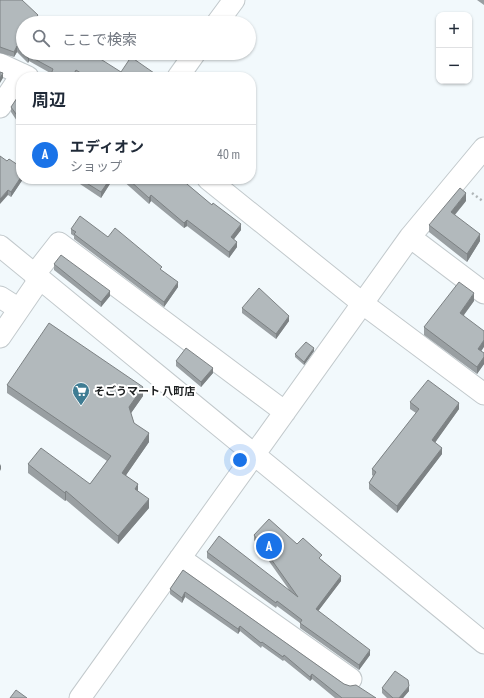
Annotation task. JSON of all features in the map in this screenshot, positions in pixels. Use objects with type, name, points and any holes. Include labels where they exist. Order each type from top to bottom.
[{"type":"street","points":[[222,16],[234,0]]},
{"type":"street","points":[[182,72],[190,60]]},
{"type":"street","points":[[0,64],[17,72]]},
{"type":"street","points":[[0,107],[16,87]]},
{"type":"street","points":[[80,698],[362,303],[410,238],[484,148]]},
{"type":"street","points":[[214,184],[362,303],[484,394]]},
{"type":"street","points":[[410,238],[484,293]]},
{"type":"street","points":[[0,336],[19,309],[59,243],[285,412]]},
{"type":"street","points":[[0,246],[37,278],[484,643]]},
{"type":"street","points":[[0,297],[19,309]]},
{"type":"street","points":[[180,558],[351,679]]},
{"type":"building","points":[[0,0],[22,0],[38,15],[16,16],[16,48],[14,52],[0,47]]},
{"type":"building","points":[[36,60],[102,60],[121,72],[79,72],[76,70],[75,72],[52,72],[53,69]]},
{"type":"building","points":[[129,60],[135,60],[153,72],[121,72]]},
{"type":"building","points":[[16,100],[16,114],[11,107]]},
{"type":"building","points":[[0,156],[7,161],[9,159],[16,164],[16,184],[11,192],[8,190],[0,199]]},
{"type":"building","points":[[88,184],[107,184],[101,192]]},
{"type":"building","points":[[134,184],[187,184],[212,205],[213,203],[241,224],[231,237],[237,242],[229,252],[187,220],[184,223],[151,195],[149,198]]},
{"type":"building","points":[[460,188],[466,193],[451,212],[480,234],[467,254],[429,225]]},
{"type":"building","points":[[80,216],[108,237],[115,228],[162,267],[160,269],[178,282],[164,302],[74,234],[76,232],[71,229]]},
{"type":"building","points":[[61,255],[110,291],[101,302],[54,264]]},
{"type":"building","points":[[459,282],[474,293],[460,313],[484,331],[484,340],[478,349],[484,353],[484,357],[477,367],[424,327]]},
{"type":"building","points":[[259,288],[289,316],[276,334],[242,308]]},
{"type":"building","name":"そごうマート 八町店","points":[[49,323],[143,387],[129,407],[134,423],[149,433],[122,473],[138,484],[135,489],[149,499],[118,536],[66,491],[65,493],[28,464],[41,448],[90,484],[111,456],[7,385]]},
{"type":"building","points":[[306,342],[314,348],[304,362],[295,354]]},
{"type":"building","points":[[186,348],[213,368],[201,382],[176,361]]},
{"type":"building","points":[[428,380],[459,403],[432,440],[442,448],[397,506],[369,483],[376,472],[372,469],[419,409],[410,402]]},
{"type":"building","points":[[269,519],[297,544],[303,538],[322,555],[319,558],[341,576],[316,609],[370,650],[359,665],[300,623],[302,620],[277,601],[276,603],[207,552],[219,536],[298,597],[254,535]]},
{"type":"building","points":[[183,570],[344,684],[350,686],[356,685],[376,698],[342,698],[312,674],[310,677],[284,655],[283,657],[262,642],[261,643],[240,626],[238,629],[185,592],[182,598],[170,589]]},
{"type":"building","points":[[395,671],[408,680],[409,686],[399,698],[393,698],[382,688]]},
{"type":"building","points":[[16,690],[27,698],[10,698]]},
{"type":"place","name":"そごうマート 八町店","points":[[81,406]]},
{"type":"place","name":"エディオン","points":[[269,546]]}]
